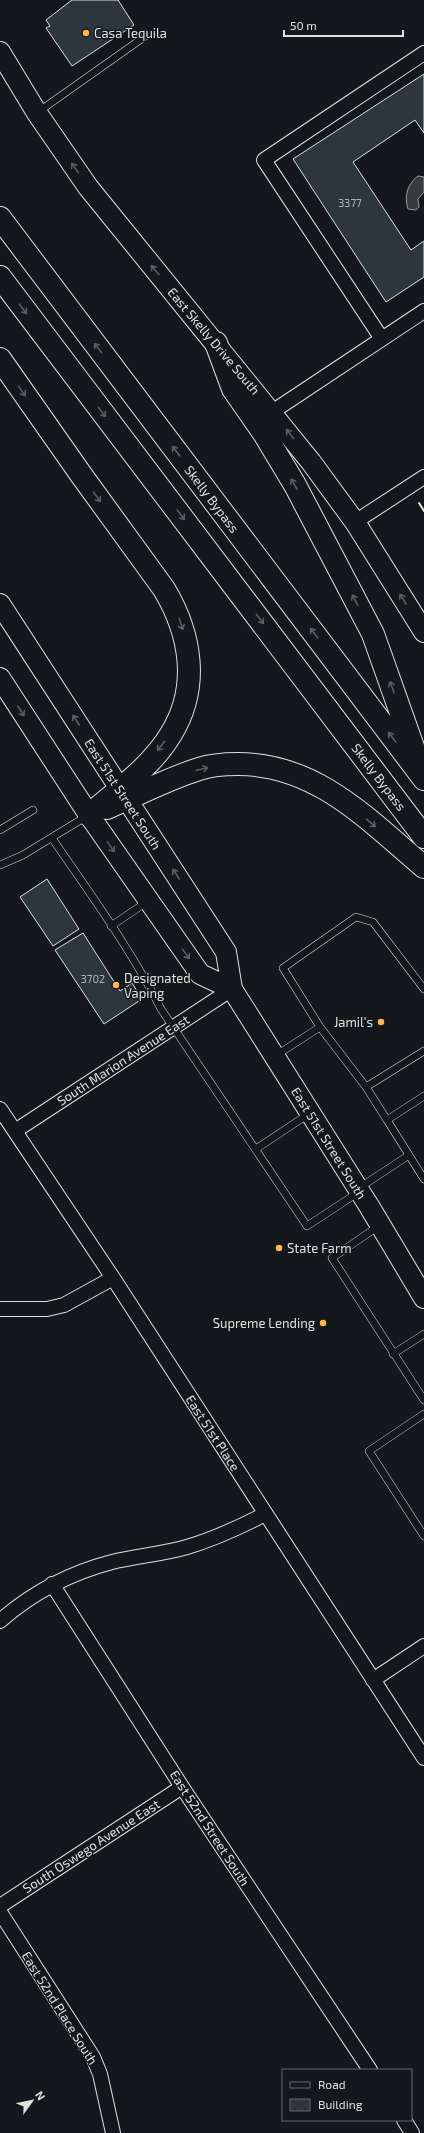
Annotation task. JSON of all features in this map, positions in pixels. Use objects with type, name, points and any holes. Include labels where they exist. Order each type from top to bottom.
[{"type":"highway","name":"Skelly Bypass","points":[[0,218],[424,778]]},
{"type":"highway","name":"Skelly Bypass","points":[[0,277],[424,837]]},
{"type":"highway","points":[[216,343],[233,389],[265,435],[295,485],[373,634],[424,778]]},
{"type":"highway","points":[[0,359],[164,589],[176,609],[184,635],[189,658],[190,684],[182,711],[171,734],[124,794]]},
{"type":"highway","points":[[89,815],[124,794],[207,767],[222,764],[252,764],[286,771],[314,781],[341,798],[424,867]]},
{"type":"main road","name":"East Skelly Drive South","points":[[0,52],[37,113],[111,217],[272,412],[355,522],[424,632]]},
{"type":"main road","name":"East 51st Street South","points":[[0,604],[226,952],[232,989],[359,1190],[424,1298]]},
{"type":"main road","points":[[0,678],[89,815],[200,974],[232,989]]},
{"type":"street","points":[[382,339],[264,160],[424,53]]},
{"type":"street","points":[[272,412],[424,311]]},
{"type":"street","points":[[355,522],[424,477]]},
{"type":"street","name":"South Marion Avenue East","points":[[15,1131],[232,989]]},
{"type":"street","name":"East 51st Place","points":[[0,1109],[112,1278],[424,1758]]},
{"type":"street","points":[[0,1309],[47,1309],[64,1305],[112,1278]]},
{"type":"street","points":[[0,1620],[16,1606],[52,1584],[112,1563],[186,1547],[225,1533],[265,1514]]},
{"type":"street","name":"East 52nd Street South","points":[[52,1584],[182,1787],[369,2069]]},
{"type":"street","points":[[373,1680],[424,1646]]},
{"type":"street","name":"South Oswego Avenue East","points":[[0,1906],[182,1787]]},
{"type":"street","name":"East 52nd Place South","points":[[0,1912],[93,2057],[100,2074],[113,2133]]},
{"type":"street","points":[[405,2121],[412,2133]]},
{"type":"lane","points":[[37,113],[147,34]]},
{"type":"lane","points":[[0,830],[33,810]]},
{"type":"lane","points":[[0,865],[23,855],[89,815]]},
{"type":"lane","points":[[52,838],[111,926],[151,990],[161,1009],[307,1226],[409,1155]]},
{"type":"lane","points":[[111,926],[148,900]]},
{"type":"lane","points":[[424,989],[373,922],[356,917],[283,968],[320,1026],[366,1087],[424,1179]]},
{"type":"lane","points":[[274,1056],[320,1026]]},
{"type":"lane","points":[[366,1087],[424,1051]]},
{"type":"lane","points":[[388,1120],[424,1096]]},
{"type":"lane","points":[[256,1149],[310,1113]]},
{"type":"lane","points":[[380,1225],[332,1258],[424,1400]]},
{"type":"lane","points":[[393,1354],[424,1334]]},
{"type":"lane","points":[[424,1414],[369,1451],[424,1536]]},
{"type":"shaded area","points":[[418,176],[424,177],[424,192],[418,199],[419,207],[416,210],[408,209],[406,200],[407,191],[411,183]]},
{"type":"building","name":"Casa Tequila","points":[[72,0],[118,0],[134,25],[72,66],[46,28],[50,26],[46,20]]},
{"type":"building","points":[[424,74],[424,133],[415,120],[353,162],[411,250],[424,241],[424,277],[386,302],[293,159]]},
{"type":"building","points":[[47,879],[79,929],[53,946],[20,897]]},
{"type":"building","points":[[83,933],[120,991],[132,983],[142,999],[104,1024],[55,950]]},
{"type":"wall","points":[[419,503],[424,511]]},
{"type":"place","name":"Casa Tequila","points":[[86,33]]},
{"type":"place","name":"Designated Vaping","points":[[116,985]]},
{"type":"place","name":"Jamil's","points":[[381,1022]]},
{"type":"place","name":"State Farm","points":[[279,1248]]},
{"type":"place","name":"Supreme Lending","points":[[323,1323]]}]
